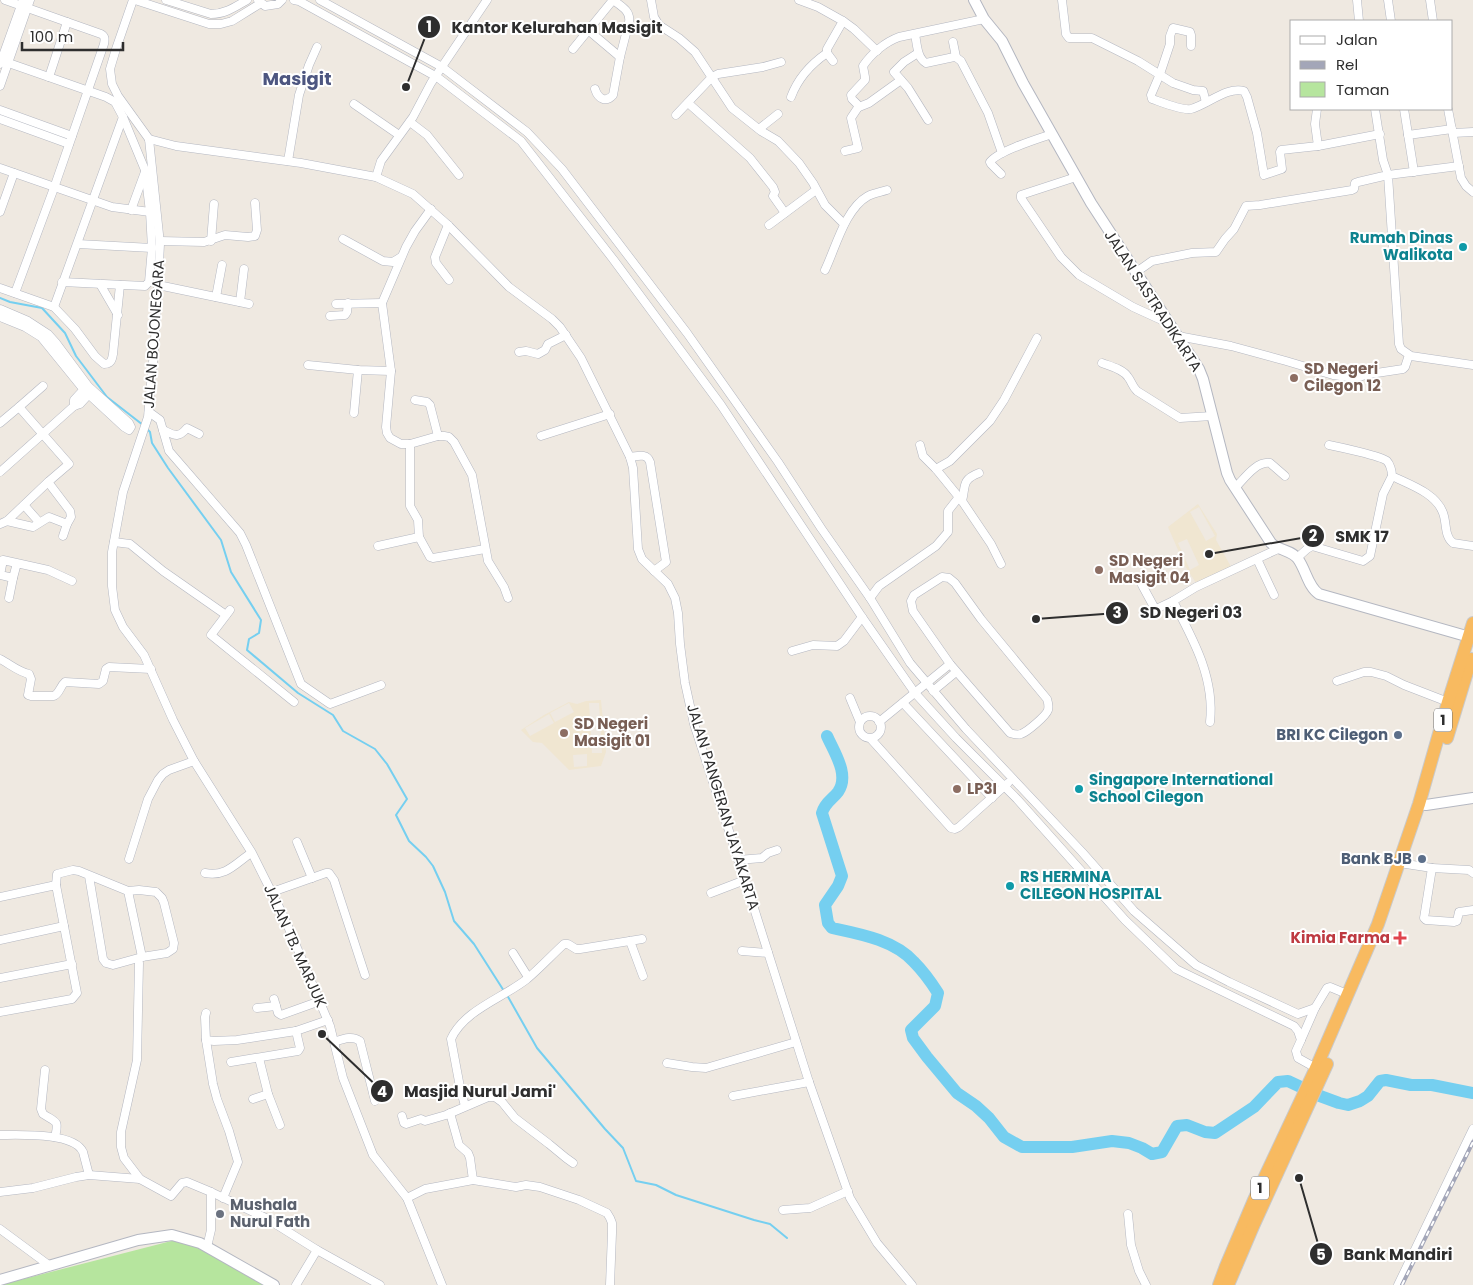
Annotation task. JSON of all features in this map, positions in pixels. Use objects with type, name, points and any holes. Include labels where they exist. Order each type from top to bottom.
[{"type":"highway","name":"1","points":[[1228,1285],[1311,1090],[1384,930],[1406,864],[1448,702],[1471,638],[1473,623]]},
{"type":"highway","name":"1","points":[[1320,1070],[1348,994],[1378,924],[1422,804],[1473,652]]},
{"type":"highway","name":"1","points":[[1219,1285],[1254,1200],[1311,1090]]},
{"type":"street","points":[[5,0],[101,34],[105,39],[54,188],[15,293]]},
{"type":"street","points":[[0,86],[2,62],[23,5],[30,0]]},
{"type":"street","points":[[134,0],[208,24],[222,24],[232,21],[259,2],[266,6],[273,6],[282,0]]},
{"type":"street","name":"JALAN BOJONEGARA","points":[[134,0],[110,69],[112,84],[118,96],[149,139],[160,241],[156,340],[149,414],[123,492],[112,552],[112,586],[115,610],[120,622],[151,668]]},
{"type":"street","points":[[166,0],[211,14],[219,14],[230,10],[247,0]]},
{"type":"street","points":[[294,0],[437,77],[521,141],[618,266],[717,400],[915,693],[956,738],[1018,799],[1125,920],[1176,969],[1294,1026],[1301,1040]]},
{"type":"street","points":[[320,0],[442,68],[527,132],[562,169],[687,333],[731,395],[870,598],[910,663],[926,684],[1082,852],[1134,911],[1196,965],[1298,1014],[1315,1008]]},
{"type":"street","points":[[376,177],[381,161],[410,122],[432,83],[487,0]]},
{"type":"street","points":[[573,48],[613,0],[628,12],[630,18],[613,95],[607,99],[601,99],[595,89]]},
{"type":"street","points":[[651,0],[654,17],[659,25],[689,46],[702,60],[732,108],[778,141],[799,163],[824,206],[844,224]]},
{"type":"street","points":[[799,0],[818,7],[843,21],[877,51]]},
{"type":"street","name":"JALAN SASTRADIKARTA","points":[[974,0],[984,19],[1002,41],[1023,83],[1091,203],[1199,369],[1203,378],[1227,473],[1235,488],[1271,543],[1278,549],[1298,558]]},
{"type":"street","points":[[1062,0],[1066,34],[1069,38],[1092,38],[1138,61],[1173,83],[1193,90],[1202,90],[1206,102]]},
{"type":"street","points":[[1356,0],[1359,20]]},
{"type":"street","points":[[1388,0],[1391,20]]},
{"type":"street","points":[[1430,0],[1433,20]]},
{"type":"street","points":[[859,107],[851,95],[865,80],[863,66],[890,40],[984,19]]},
{"type":"street","points":[[833,61],[826,51],[843,21]]},
{"type":"street","points":[[50,77],[67,22]]},
{"type":"street","points":[[1191,46],[1190,32],[1174,28],[1160,74],[1151,95],[1152,99],[1188,109],[1216,97],[1242,90],[1245,93],[1256,132],[1264,175],[1282,169],[1280,152],[1282,150],[1318,146],[1380,134]]},
{"type":"street","points":[[588,30],[620,57]]},
{"type":"street","points":[[914,34],[918,53],[922,61],[926,63],[956,57]]},
{"type":"street","points":[[953,42],[956,57],[963,64],[988,113],[1002,153]]},
{"type":"street","points":[[288,161],[299,95],[317,47]]},
{"type":"street","points":[[791,97],[800,79],[814,63],[827,53]]},
{"type":"street","points":[[918,53],[894,70],[928,120]]},
{"type":"street","points":[[2,62],[88,90],[115,102],[146,170],[152,248],[149,282],[147,285],[62,282]]},
{"type":"street","points":[[676,115],[712,77],[718,74],[763,67],[781,62]]},
{"type":"street","points":[[845,151],[858,148],[851,118],[859,107],[869,103],[901,80]]},
{"type":"street","points":[[688,103],[750,158],[773,187],[775,192],[774,199],[785,213]]},
{"type":"street","points":[[354,104],[399,135]]},
{"type":"street","points":[[0,110],[72,136]]},
{"type":"street","points":[[1317,110],[1315,124],[1318,146]]},
{"type":"street","points":[[1375,110],[1383,160],[1388,175],[1399,344],[1401,349],[1409,355],[1419,358],[1473,365]]},
{"type":"street","points":[[1404,110],[1414,172]]},
{"type":"street","points":[[1448,110],[1463,182],[1473,192]]},
{"type":"street","points":[[759,129],[778,114]]},
{"type":"street","points":[[54,307],[123,117]]},
{"type":"street","points":[[0,119],[69,144]]},
{"type":"street","points":[[410,122],[427,135],[459,175]]},
{"type":"street","points":[[1408,135],[1452,131],[1473,132]]},
{"type":"street","points":[[1001,174],[991,165],[992,158],[1052,134]]},
{"type":"street","name":"JALAN PANGERAN JAYAKARTA","points":[[149,139],[176,146],[288,161],[376,177],[413,194],[448,225],[509,287],[552,319],[566,335],[581,358],[630,457],[633,468],[638,549],[642,559],[668,584],[675,598],[685,683],[694,724],[809,1082],[850,1198],[877,1242],[912,1285]]},
{"type":"street","points":[[1135,273],[1152,261],[1192,253],[1216,252],[1224,239],[1234,230],[1244,208],[1248,205],[1260,205],[1352,190],[1355,183],[1388,175],[1459,166]]},
{"type":"street","points":[[0,168],[112,207],[150,212]]},
{"type":"street","points":[[131,210],[146,170]]},
{"type":"street","points":[[0,212],[14,173]]},
{"type":"street","points":[[1076,177],[1021,195],[1021,198],[1061,257],[1079,275],[1133,307],[1168,323]]},
{"type":"street","points":[[769,225],[816,190]]},
{"type":"street","points":[[825,270],[844,224],[855,207],[865,198],[887,190]]},
{"type":"street","points":[[160,241],[204,242],[225,235],[255,236],[258,230],[255,203]]},
{"type":"street","points":[[211,241],[214,204]]},
{"type":"street","points":[[431,209],[415,231],[382,304],[391,371],[387,433],[397,443],[410,444],[438,436],[449,437],[454,442],[472,475],[488,561],[504,587],[508,598]]},
{"type":"street","points":[[448,225],[436,257],[436,263],[449,280]]},
{"type":"street","points":[[343,239],[383,261],[393,262],[402,257]]},
{"type":"street","points":[[78,244],[152,248]]},
{"type":"street","points":[[216,297],[222,265]]},
{"type":"street","points":[[240,302],[244,269]]},
{"type":"street","points":[[100,284],[118,315]]},
{"type":"street","points":[[0,288],[54,307],[104,364],[111,361],[113,354],[120,285]]},
{"type":"street","points":[[158,286],[249,304]]},
{"type":"street","points":[[330,316],[345,315],[348,312],[348,303]]},
{"type":"street","points":[[336,304],[382,304]]},
{"type":"street","points":[[0,309],[56,343],[88,391],[124,427],[129,430],[131,429],[130,423],[88,391]]},
{"type":"street","points":[[0,317],[35,329]]},
{"type":"street","points":[[519,352],[526,351],[538,354],[545,350],[548,344],[566,335]]},
{"type":"street","points":[[1178,336],[1231,346],[1333,376],[1351,378],[1403,369],[1409,355]]},
{"type":"street","points":[[936,469],[950,461],[990,421],[1037,338]]},
{"type":"street","points":[[1102,363],[1123,372],[1128,376],[1133,388],[1180,418],[1212,416]]},
{"type":"street","points":[[308,365],[391,371]]},
{"type":"street","points":[[354,413],[358,370]]},
{"type":"street","points":[[0,423],[43,386]]},
{"type":"street","points":[[0,472],[74,406],[74,400],[88,391]]},
{"type":"street","points":[[717,400],[731,395]]},
{"type":"street","points":[[416,400],[427,402],[430,405],[438,436]]},
{"type":"street","points":[[3,523],[70,464],[19,407]]},
{"type":"street","points":[[149,414],[160,420],[169,451],[240,533],[301,684],[330,704],[381,685]]},
{"type":"street","points":[[541,436],[610,414]]},
{"type":"street","points":[[163,430],[176,435],[182,433],[187,428],[198,434]]},
{"type":"street","points":[[410,444],[410,506],[418,520],[419,537],[426,552],[430,557],[434,558],[485,549]]},
{"type":"street","points":[[920,445],[923,456],[960,499],[991,544],[1001,564]]},
{"type":"street","points":[[1329,445],[1387,461],[1392,470],[1392,476],[1383,494],[1370,556],[1363,561],[1312,546],[1298,558],[1314,589],[1320,594],[1471,638]]},
{"type":"street","points":[[630,457],[644,456],[650,462],[666,560],[665,563],[654,571]]},
{"type":"street","points":[[1235,488],[1262,463],[1270,463],[1285,476]]},
{"type":"street","points":[[870,598],[879,586],[936,546],[944,538],[948,532],[948,511],[960,499],[964,485],[969,478],[979,473]]},
{"type":"street","points":[[1392,476],[1420,489],[1434,500],[1443,512],[1448,535],[1453,543],[1473,546]]},
{"type":"street","points":[[48,482],[70,511],[71,517],[63,536]]},
{"type":"street","points":[[24,505],[39,522]]},
{"type":"street","points":[[3,523],[33,527],[48,517],[67,524]]},
{"type":"street","points":[[378,546],[419,537]]},
{"type":"street","points":[[114,542],[130,544],[163,571],[228,612],[210,634],[294,702]]},
{"type":"street","points":[[1142,586],[1156,609],[1196,587],[1278,549]]},
{"type":"street","points":[[1257,559],[1274,595]]},
{"type":"street","points":[[13,578],[0,575],[3,560],[48,570],[72,581]]},
{"type":"street","points":[[8,598],[17,563]]},
{"type":"street","points":[[945,577],[955,583],[981,620],[1048,698],[1047,713],[1028,731],[1022,734],[1010,733],[950,664],[913,611],[911,605],[914,595],[945,577]]},
{"type":"street","points":[[1173,601],[1201,657],[1212,703],[1210,722]]},
{"type":"street","points":[[792,652],[813,645],[837,646],[844,641],[862,617]]},
{"type":"street","points":[[0,659],[12,665],[18,671],[29,674],[31,679],[28,695],[32,696],[57,695],[65,682],[99,684],[103,681],[106,669],[109,667],[151,668]]},
{"type":"street","points":[[879,722],[950,664]]},
{"type":"street","name":"JALAN TB. MARJUK","points":[[151,668],[173,720],[194,761],[252,852],[272,892],[328,1020],[343,1078],[372,1155],[406,1198],[442,1285]]},
{"type":"street","points":[[933,691],[956,672]]},
{"type":"street","points":[[1337,681],[1364,672],[1370,672],[1386,676],[1448,702]]},
{"type":"street","points":[[850,698],[860,722],[859,730],[863,736],[870,738],[951,828],[960,827],[1014,778]]},
{"type":"street","points":[[903,703],[992,798]]},
{"type":"street","points":[[860,722],[865,717],[873,717],[879,722],[880,729],[877,735],[870,738]]},
{"type":"street","points":[[129,859],[148,799],[158,780],[168,770],[194,761]]},
{"type":"street","points":[[997,779],[1006,771]]},
{"type":"street","points":[[1422,804],[1473,798]]},
{"type":"street","points":[[297,842],[312,878]]},
{"type":"street","points":[[738,860],[762,858],[776,850]]},
{"type":"street","points":[[205,873],[215,875],[226,872],[252,852]]},
{"type":"street","points":[[1406,864],[1432,868],[1469,870],[1473,874]]},
{"type":"street","points":[[1432,868],[1425,919],[1454,922],[1457,921],[1459,912],[1473,910]]},
{"type":"street","points":[[0,1012],[72,999],[77,993],[56,885],[56,877],[59,873],[73,870],[83,872],[128,891],[151,891],[160,895],[164,903],[174,947],[170,951],[140,960],[113,965],[106,963],[89,876]]},
{"type":"street","points":[[272,892],[329,873],[332,876],[365,975]]},
{"type":"street","points":[[712,893],[745,880]]},
{"type":"street","points":[[1100,893],[1109,883]]},
{"type":"street","points":[[0,897],[56,885]]},
{"type":"street","points":[[128,891],[140,960],[137,1060],[121,1132],[121,1147],[124,1158],[140,1179],[169,1196],[184,1182],[211,1192],[266,1218],[317,1250],[380,1285]]},
{"type":"street","points":[[0,940],[64,926]]},
{"type":"street","points":[[465,1106],[451,1039],[454,1032],[476,1011],[528,977],[566,943],[576,949],[642,939]]},
{"type":"street","points":[[630,941],[642,976]]},
{"type":"street","points":[[742,951],[768,953]]},
{"type":"street","points":[[513,953],[528,977]]},
{"type":"street","points":[[0,978],[72,964]]},
{"type":"street","points":[[1320,1070],[1298,1058],[1296,1052],[1315,1008],[1327,988],[1330,987],[1348,994]]},
{"type":"street","points":[[257,1008],[275,1002],[279,1015],[281,1015],[320,1001]]},
{"type":"street","points":[[206,1013],[206,1040],[215,1091],[230,1131],[238,1162],[223,1198]]},
{"type":"street","points":[[1294,1026],[1298,1014]]},
{"type":"street","points":[[206,1040],[214,1042],[237,1040],[296,1030],[328,1020]]},
{"type":"street","points":[[231,1062],[300,1050],[296,1030]]},
{"type":"street","points":[[334,1042],[349,1037],[360,1041],[375,1101]]},
{"type":"street","points":[[667,1063],[692,1068],[706,1068],[796,1042]]},
{"type":"street","points":[[260,1058],[268,1094],[280,1125]]},
{"type":"street","points":[[45,1070],[41,1109],[43,1114],[58,1125],[55,1137]]},
{"type":"street","points":[[732,1096],[809,1082]]},
{"type":"street","points":[[253,1099],[268,1094]]},
{"type":"street","points":[[402,1116],[406,1124],[422,1119],[424,1121],[450,1113],[488,1097],[495,1097],[502,1102],[515,1118],[573,1163]]},
{"type":"street","points":[[450,1113],[459,1145],[471,1160],[473,1180]]},
{"type":"street","points":[[1398,1285],[1473,1129]]},
{"type":"street","points":[[0,1135],[55,1137],[82,1148],[89,1175]]},
{"type":"street","points":[[0,1192],[33,1188],[89,1175],[140,1179]]},
{"type":"street","points":[[406,1198],[425,1189],[473,1180],[516,1187],[526,1185],[540,1187],[580,1200],[607,1214],[612,1223],[610,1285]]},
{"type":"street","points":[[207,1247],[211,1230],[211,1192]]},
{"type":"street","points":[[783,1210],[810,1208],[848,1192]]},
{"type":"street","points":[[1128,1214],[1131,1245],[1146,1285]]},
{"type":"street","points":[[0,1229],[50,1266]]},
{"type":"street","points":[[0,1280],[138,1240],[172,1235],[207,1247],[274,1285]]},
{"type":"street","points":[[296,1285],[317,1250]]},
{"type":"shaded area","points":[[1198,504],[1217,534],[1216,540],[1234,572],[1198,586],[1185,566],[1168,527]],"holes":[[[1199,507],[1215,536],[1206,541],[1190,512]],[[1187,539],[1199,565],[1190,570],[1178,543]]]},
{"type":"shaded area","name":"SD Negeri Masigit 01","points":[[601,700],[606,752],[601,766],[569,770],[542,743],[533,742],[521,730],[544,715],[569,702],[577,704]],"holes":[[[569,703],[574,712],[555,722],[550,713]],[[589,703],[599,703],[602,753],[592,753]],[[549,714],[554,723],[530,736],[525,728]],[[587,754],[587,766],[574,767],[573,755]]]},
{"type":"green space","points":[[183,1238],[268,1285],[0,1285]]},
{"type":"waterway","points":[[0,298],[10,302],[42,308],[65,333],[76,356],[107,397],[143,425]]},
{"type":"waterway","points":[[147,429],[150,432],[152,443],[168,468],[221,540],[231,572],[261,620],[259,633],[249,639],[247,650],[298,693],[333,715],[343,731],[375,749],[387,764],[407,799],[396,815],[409,841],[433,866],[445,892],[454,921],[474,944],[504,991]]},
{"type":"waterway","points":[[827,736],[842,771],[841,785],[838,792],[823,809],[822,813],[842,876],[838,886],[825,905],[828,923],[832,928],[887,943],[906,954],[921,969],[938,993],[935,1006],[911,1030],[913,1038],[957,1093],[989,1118],[1004,1137],[1022,1147],[1072,1147],[1112,1141],[1129,1143],[1152,1154],[1162,1152],[1177,1126],[1187,1125],[1205,1132],[1215,1133],[1254,1107],[1278,1082],[1288,1081],[1320,1096],[1348,1105],[1368,1096],[1380,1081],[1386,1080],[1411,1085],[1432,1085],[1473,1093]]},
{"type":"waterway","points":[[507,995],[537,1048],[623,1148],[636,1181],[656,1185],[676,1195],[770,1224],[787,1238]]},
{"type":"railway","points":[[1402,1285],[1473,1142]]},
{"type":"place","name":"Kantor Kelurahan Masigit","points":[[406,87]]},
{"type":"place","name":"Rumah Dinas Walikota","points":[[1463,247]]},
{"type":"place","name":"SD Negeri Cilegon 12","points":[[1294,378]]},
{"type":"place","name":"SMK 17","points":[[1209,554]]},
{"type":"place","name":"SD Negeri Masigit 04","points":[[1099,570]]},
{"type":"place","name":"SD Negeri 03","points":[[1036,619]]},
{"type":"place","name":"SD Negeri Masigit 01","points":[[564,733]]},
{"type":"place","name":"BRI KC Cilegon","points":[[1398,735]]},
{"type":"place","name":"LP3I","points":[[957,789]]},
{"type":"place","name":"Singapore International School Cilegon","points":[[1079,789]]},
{"type":"place","name":"Bank BJB","points":[[1422,859]]},
{"type":"place","name":"RS HERMINA CILEGON HOSPITAL","points":[[1010,886]]},
{"type":"place","name":"Kimia Farma","points":[[1400,938]]},
{"type":"place","name":"Masjid Nurul Jami'","points":[[322,1034]]},
{"type":"place","name":"Bank Mandiri","points":[[1299,1178]]},
{"type":"place","name":"Mushala Nurul Fath","points":[[220,1214]]},
{"type":"district","name":"Masigit","points":[[297,79]]}]
